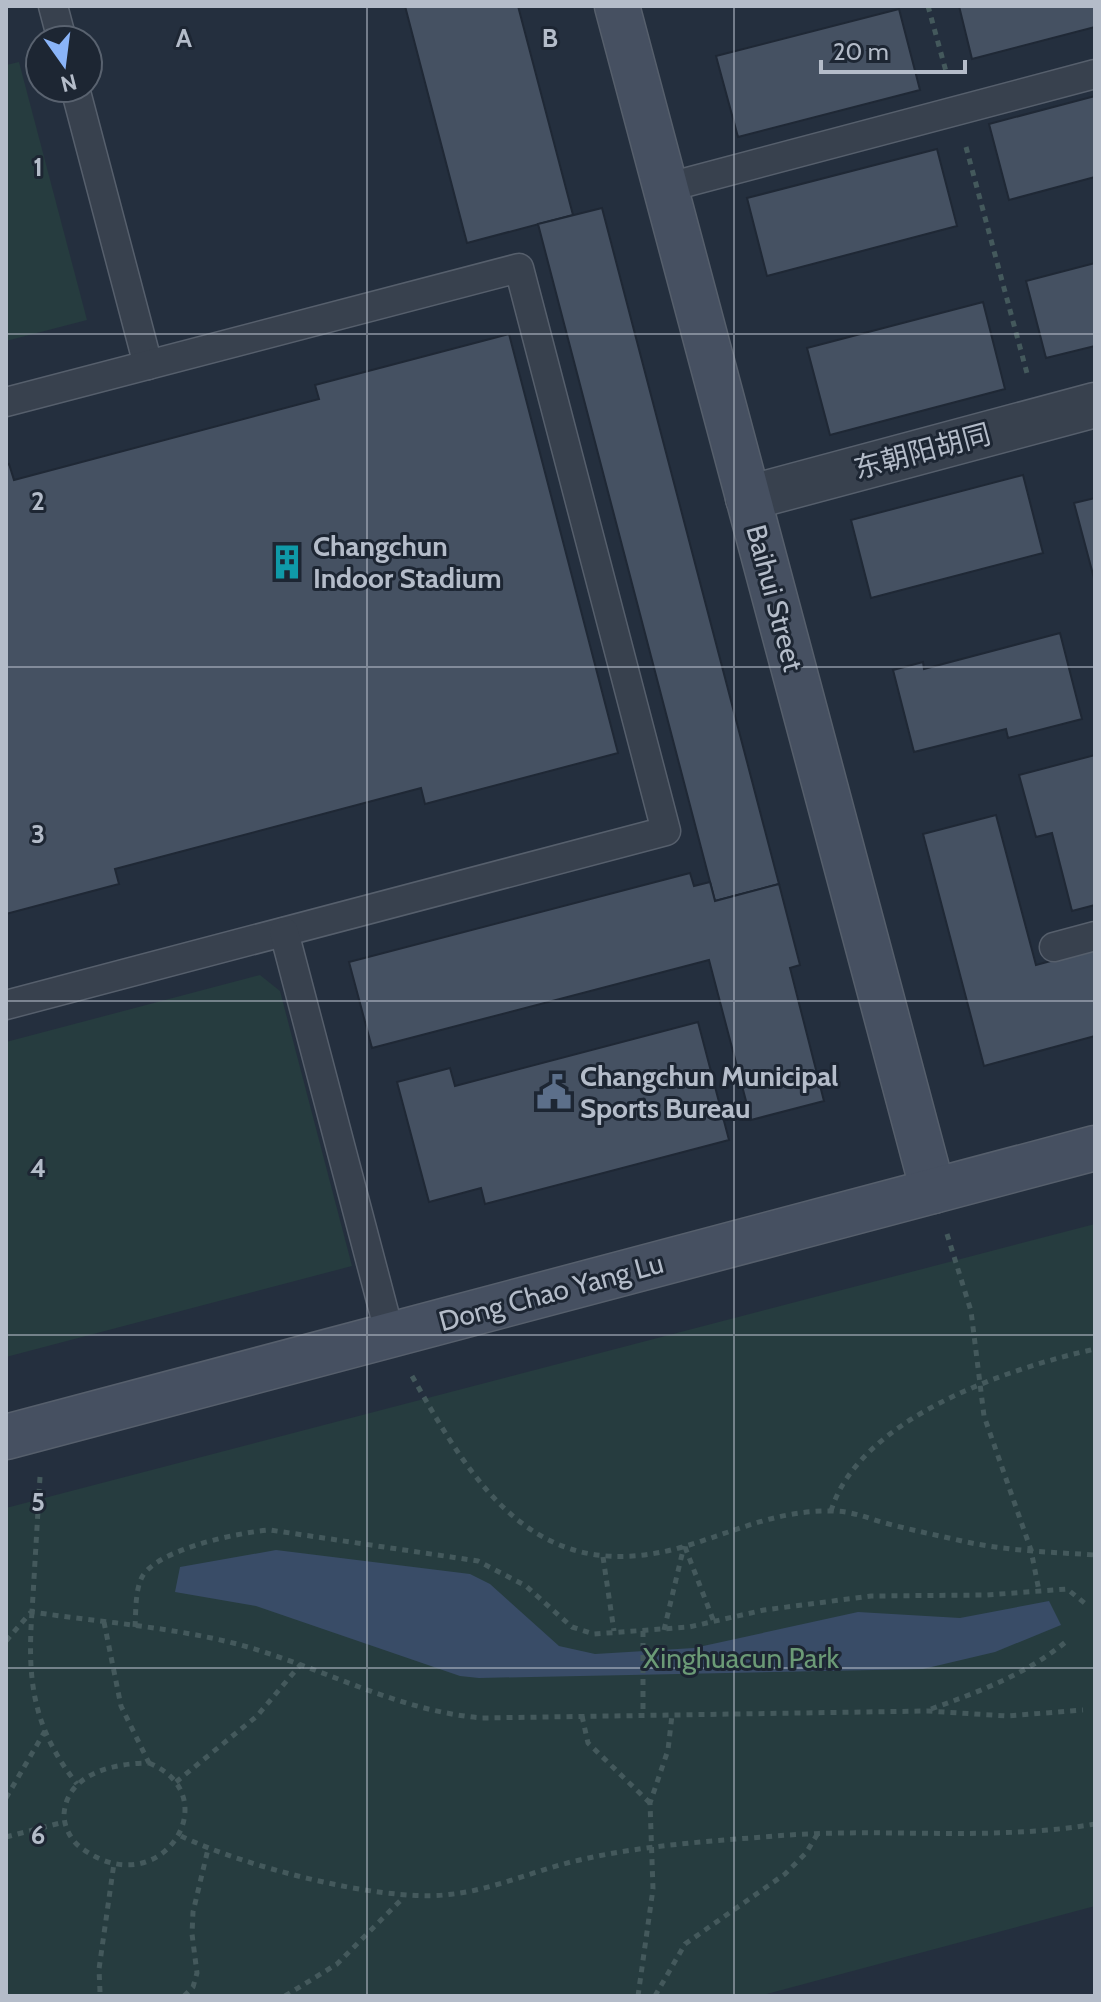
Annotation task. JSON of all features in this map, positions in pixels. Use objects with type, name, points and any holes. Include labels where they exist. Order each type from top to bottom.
[{"type":"street","name":"Baihui Street","points":[[617,6],[933,1191]]},
{"type":"street","name":"东朝阳胡同","points":[[748,498],[1095,405]]},
{"type":"street","name":"Dong Chao Yang Lu","points":[[24,1432],[1095,1148]]},
{"type":"street","points":[[1044,1161],[1095,1160]]},
{"type":"lane","points":[[665,188],[1095,74]]},
{"type":"lane","points":[[79,104],[148,365]]},
{"type":"lane","points":[[6,402],[519,268],[666,831],[6,1005]]},
{"type":"lane","points":[[284,932],[390,1335]]},
{"type":"lane","points":[[1054,947],[1095,936]]},
{"type":"path","points":[[928,6],[1039,420]]},
{"type":"path","points":[[933,1191],[971,1311],[984,1416],[1031,1550],[1039,1591]]},
{"type":"path","points":[[390,1335],[452,1447],[477,1482],[534,1535],[570,1550],[603,1557],[653,1554],[775,1516],[830,1511],[859,1514],[998,1549],[1095,1555]]},
{"type":"path","points":[[830,1511],[845,1477],[901,1424],[978,1386],[1040,1361],[1095,1349]]},
{"type":"path","points":[[24,1432],[32,1612],[28,1666],[54,1754],[77,1784]]},
{"type":"path","points":[[135,1627],[142,1577],[154,1564],[173,1553],[252,1531],[270,1530],[478,1561],[526,1586],[572,1627],[594,1634],[664,1630],[764,1610],[871,1596],[1067,1589],[1087,1605]]},
{"type":"path","points":[[684,1546],[714,1622]]},
{"type":"path","points":[[664,1630],[684,1546]]},
{"type":"path","points":[[603,1557],[614,1631]]},
{"type":"path","points":[[32,1612],[235,1644],[301,1664],[416,1707],[453,1716],[927,1711],[1007,1716],[1083,1710]]},
{"type":"path","points":[[6,1641],[32,1612]]},
{"type":"path","points":[[104,1622],[121,1706],[149,1763]]},
{"type":"path","points":[[643,1631],[643,1715]]},
{"type":"path","points":[[927,1711],[1001,1683],[1042,1662],[1068,1640]]},
{"type":"path","points":[[176,1782],[257,1716],[301,1664]]},
{"type":"path","points":[[638,1996],[653,1889],[655,1848],[650,1803],[668,1750],[672,1715]]},
{"type":"path","points":[[582,1716],[588,1743],[650,1803]]},
{"type":"path","points":[[6,1798],[45,1730]]},
{"type":"path","points":[[149,1763],[162,1768],[176,1782],[183,1807],[181,1836],[161,1855],[130,1864],[114,1863],[75,1844],[64,1822],[65,1808],[77,1784],[112,1766],[149,1763]]},
{"type":"path","points":[[6,1837],[64,1822]]},
{"type":"path","points":[[181,1836],[208,1849],[405,1897],[471,1892],[584,1859],[655,1848],[818,1832],[1035,1832],[1095,1824]]},
{"type":"path","points":[[655,1996],[685,1944],[785,1874],[806,1853],[818,1832]]},
{"type":"path","points":[[184,1996],[193,1987],[197,1973],[192,1923],[208,1849]]},
{"type":"path","points":[[100,1992],[99,1969],[114,1863]]},
{"type":"path","points":[[285,1996],[337,1964],[375,1931],[405,1897]]},
{"type":"green space","points":[[19,62],[24,81],[24,104],[30,104],[87,320],[6,341],[6,65]]},
{"type":"green space","points":[[260,975],[280,991],[352,1266],[6,1357],[6,1042]]},
{"type":"green space","name":"Xinghuacun Park","points":[[1095,1224],[1095,1906],[759,1996],[6,1996],[6,1508]]},
{"type":"water","points":[[276,1550],[470,1574],[490,1584],[559,1646],[595,1654],[694,1648],[858,1612],[960,1618],[1049,1601],[1061,1625],[995,1652],[923,1669],[479,1678],[460,1676],[256,1606],[175,1592],[180,1567]]},
{"type":"building","points":[[405,6],[518,6],[573,215],[467,243]]},
{"type":"building","points":[[959,6],[1095,6],[1095,27],[972,59]]},
{"type":"building","points":[[899,9],[920,90],[738,137],[716,56]]},
{"type":"building","points":[[1095,96],[1095,177],[1009,200],[989,124]]},
{"type":"building","points":[[937,149],[957,226],[767,276],[747,198]]},
{"type":"building","points":[[602,208],[779,884],[715,901],[538,224]]},
{"type":"building","points":[[1095,263],[1095,346],[1046,358],[1026,281]]},
{"type":"building","points":[[983,302],[1005,389],[830,435],[807,348]]},
{"type":"building","name":"Changchun Indoor Stadium","points":[[509,334],[618,753],[425,804],[421,788],[115,869],[119,884],[6,914],[6,465],[9,464],[14,480],[319,399],[315,385]]},
{"type":"building","points":[[1023,475],[1043,553],[871,598],[851,520]]},
{"type":"building","points":[[1095,498],[1095,582],[1074,503]]},
{"type":"building","points":[[1060,633],[1082,719],[1008,738],[1006,729],[914,752],[893,670],[923,662],[924,669]]},
{"type":"building","points":[[1095,755],[1095,905],[1072,911],[1052,833],[1036,837],[1019,775]]},
{"type":"building","points":[[996,815],[1036,965],[1095,949],[1095,1036],[984,1066],[923,834]]},
{"type":"building","points":[[690,873],[694,886],[710,882],[715,901],[779,884],[800,965],[790,968],[824,1101],[751,1120],[709,960],[372,1048],[349,962]]},
{"type":"building","points":[[698,1022],[729,1140],[485,1204],[481,1188],[429,1202],[397,1082],[450,1068],[455,1086]]},
{"type":"place","name":"Changchun Indoor Stadium","points":[[287,562]]},
{"type":"place","name":"Changchun Municipal Sports Bureau","points":[[554,1092]]}]
